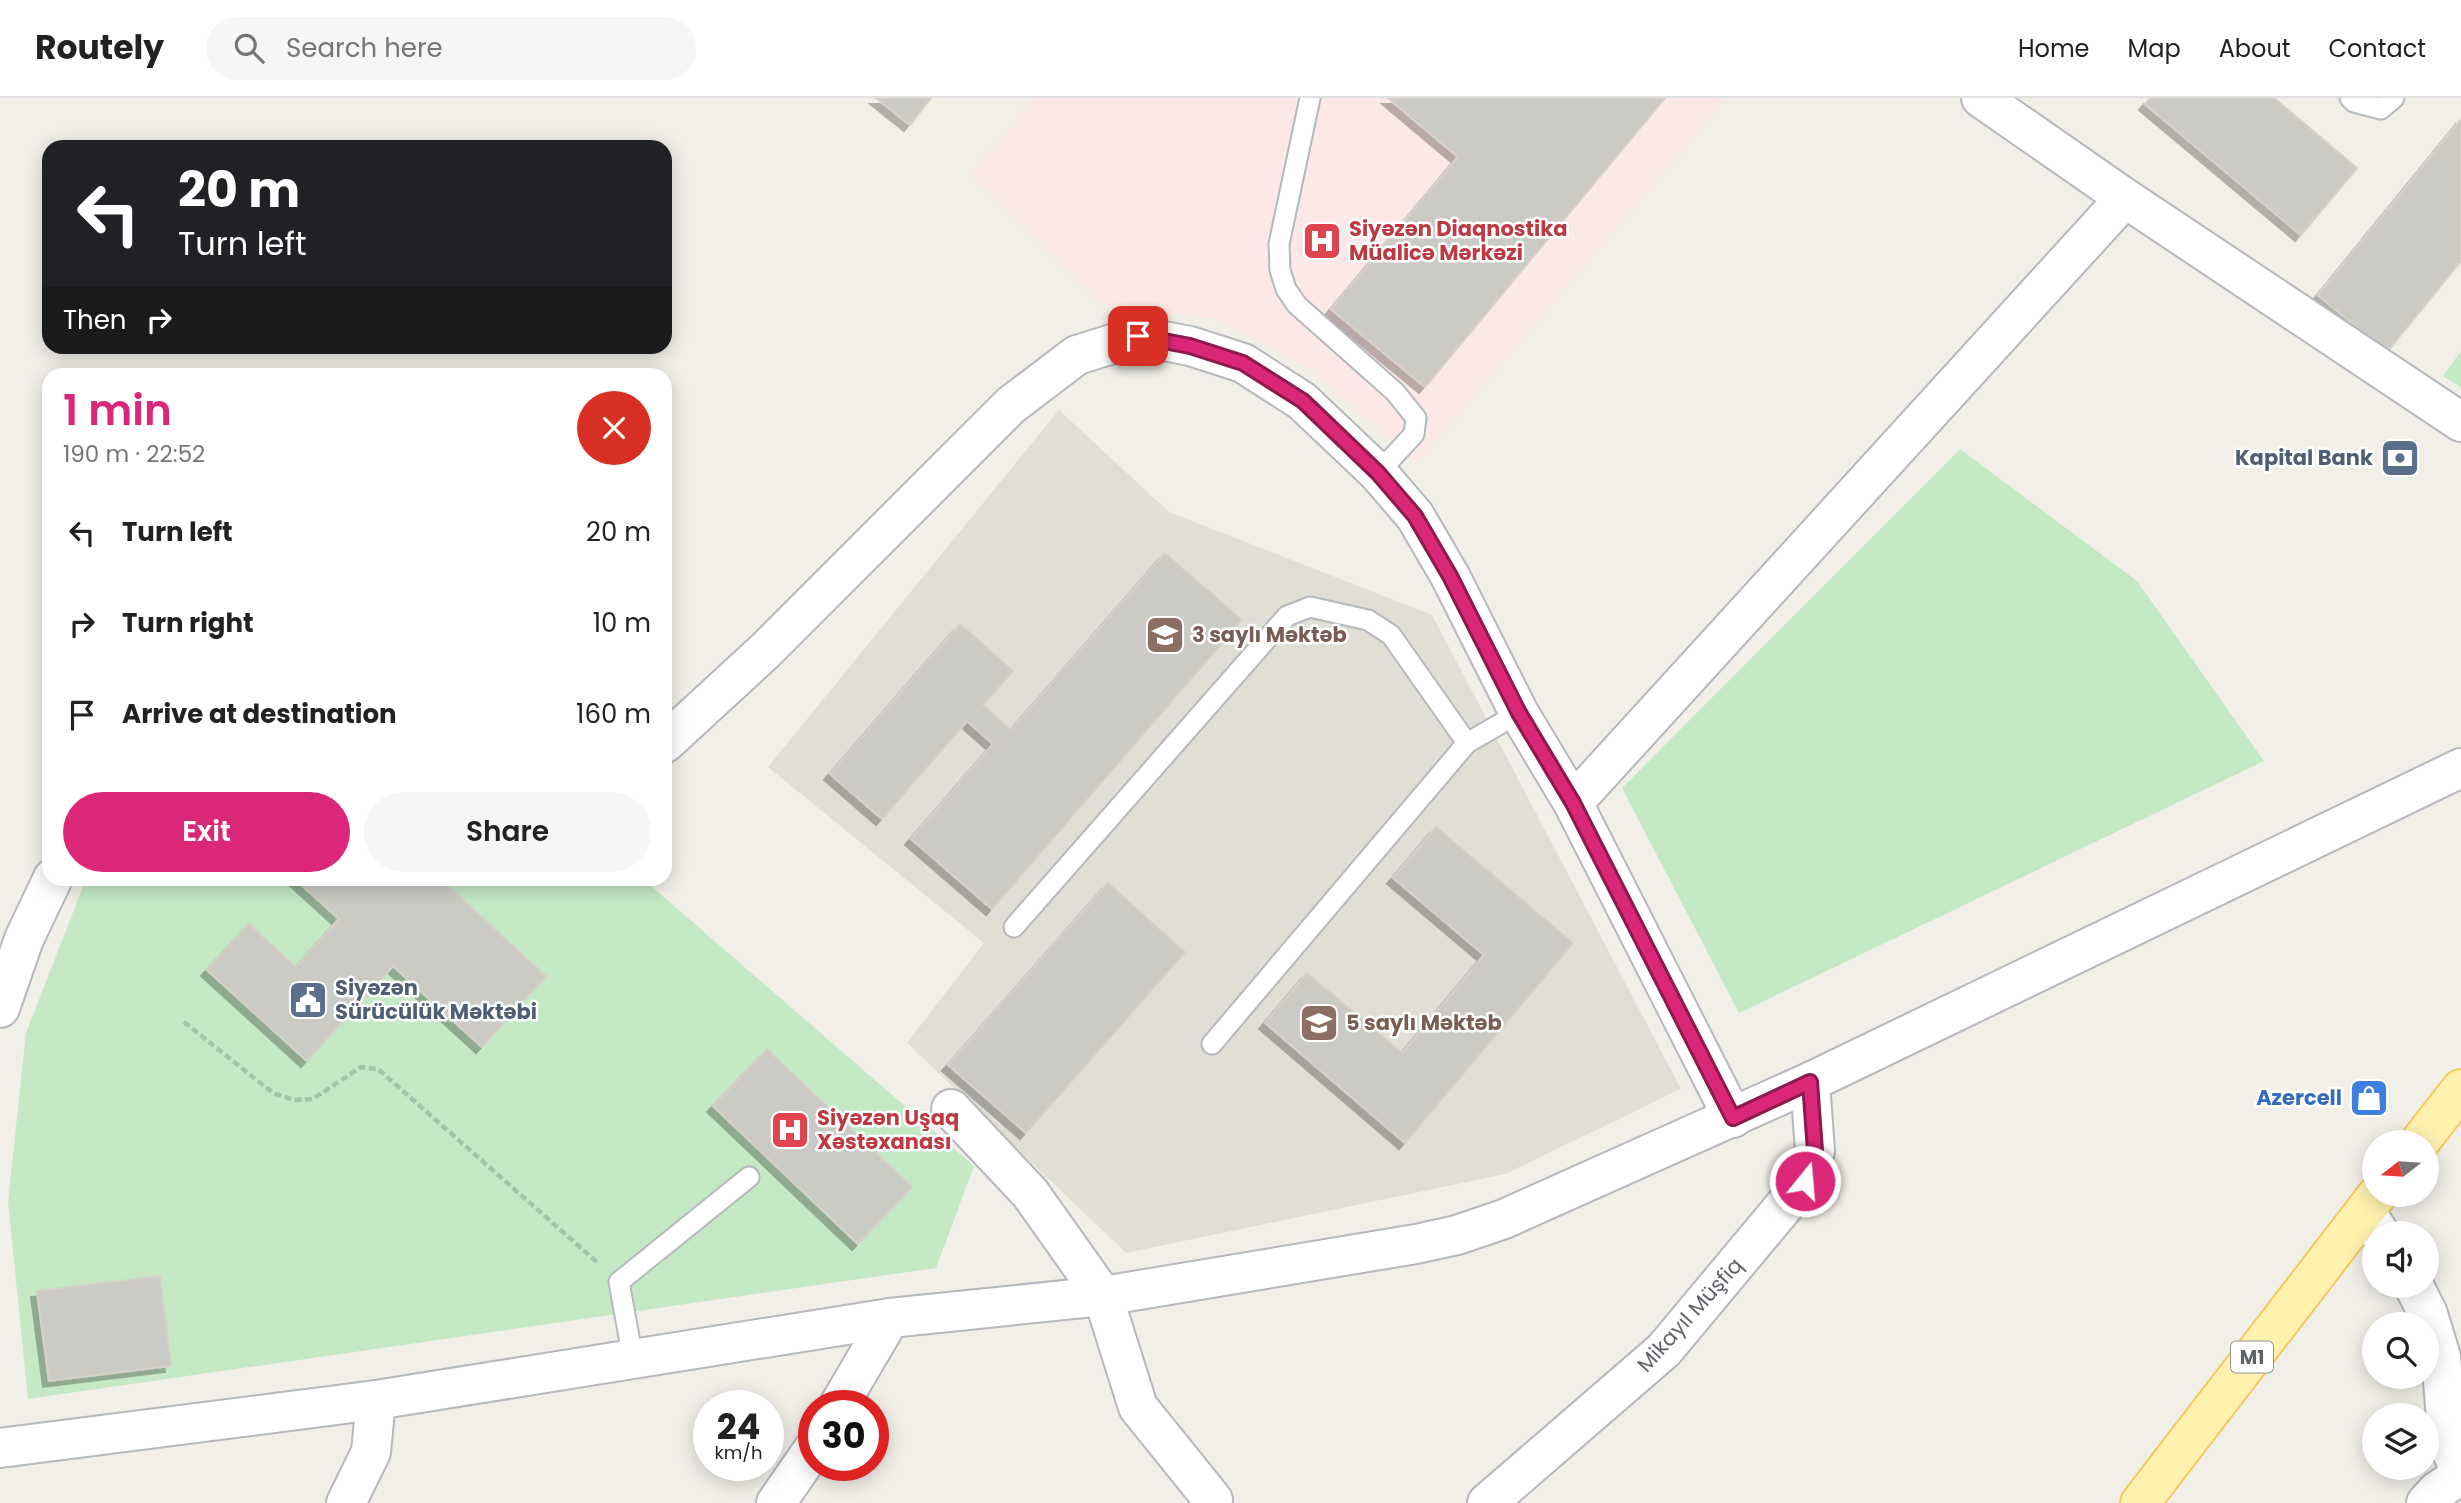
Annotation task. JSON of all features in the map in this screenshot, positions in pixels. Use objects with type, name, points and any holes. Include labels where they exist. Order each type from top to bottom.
[{"type":"main road","points":[[2429,1130],[2461,1089]]},
{"type":"main road","name":"M1","points":[[2140,1503],[2374,1213]]},
{"type":"street","points":[[1981,98],[2125,198],[2461,422]]},
{"type":"street","points":[[1573,803],[2125,198]]},
{"type":"street","points":[[672,737],[765,651],[1011,405],[1077,355],[1138,336],[1190,346],[1243,363],[1303,401],[1378,473],[1415,516],[1450,576],[1519,713],[1573,803],[1733,1118]]},
{"type":"street","points":[[0,1448],[376,1399],[890,1318],[1103,1296],[1457,1235],[1504,1219],[1733,1118],[2461,768]]},
{"type":"street","points":[[0,1007],[24,939],[48,886]]},
{"type":"street","name":"Mikayıl Müşfiq","points":[[1487,1503],[1664,1350],[1805,1181],[1815,1151],[1810,1082]]},
{"type":"street","points":[[951,1109],[1030,1192],[1103,1296],[1138,1407],[1213,1500]]},
{"type":"street","points":[[2420,1298],[2428,1314],[2441,1357],[2448,1443],[2461,1474],[2426,1503]]},
{"type":"street","points":[[848,1390],[890,1318]]},
{"type":"street","points":[[346,1503],[371,1452],[376,1399]]},
{"type":"street","points":[[776,1503],[798,1471]]},
{"type":"lane","points":[[1310,98],[1279,244],[1280,270],[1286,289],[1297,305],[1395,392],[1416,418],[1414,434],[1378,473]]},
{"type":"lane","points":[[2350,98],[2354,102],[2381,109],[2394,98]]},
{"type":"lane","points":[[1013,927],[1287,616],[1310,607],[1368,620],[1391,635],[1467,743]]},
{"type":"lane","points":[[1212,1044],[1467,743],[1519,713]]},
{"type":"lane","points":[[633,1359],[619,1282],[749,1177]]},
{"type":"path","points":[[184,1022],[273,1093],[294,1100],[313,1098],[360,1067],[378,1069],[619,1282]]},
{"type":"shaded area","name":"Siyəzən Diaqnostika Müalicə Mərkəzi","points":[[1034,98],[1726,98],[1417,463],[1312,371],[1216,319],[1104,306],[971,175]]},
{"type":"shaded area","points":[[1059,410],[1169,512],[1432,615],[1681,1089],[1505,1174],[1126,1253],[907,1043],[984,943],[768,767]]},
{"type":"green space","points":[[2461,351],[2461,388],[2443,376]]},
{"type":"green space","points":[[1960,449],[2137,581],[2264,761],[1739,1013],[1622,788]]},
{"type":"green space","points":[[83,886],[651,886],[974,1166],[936,1268],[28,1399],[8,1202],[26,1033]]},
{"type":"building","points":[[876,98],[931,98],[910,125]]},
{"type":"building","points":[[1388,98],[1665,98],[1425,387],[1331,309],[1458,157]]},
{"type":"building","points":[[2150,98],[2274,98],[2357,168],[2301,235],[2145,104]]},
{"type":"building","points":[[2461,119],[2461,261],[2387,352],[2318,295]]},
{"type":"building","points":[[1165,553],[1242,620],[992,909],[911,839],[993,744],[967,721],[882,819],[830,774],[960,624],[1013,671],[983,705],[1011,730]]},
{"type":"building","points":[[1436,827],[1573,943],[1405,1143],[1265,1023],[1307,973],[1402,1053],[1484,955],[1393,878]]},
{"type":"building","points":[[1108,883],[1185,952],[1026,1133],[948,1065]]},
{"type":"building","points":[[303,886],[448,886],[546,976],[482,1047],[393,966],[307,1061],[207,970],[249,924],[296,967],[339,919]]},
{"type":"building","points":[[767,1049],[912,1187],[858,1244],[713,1106]]},
{"type":"building","points":[[160,1276],[171,1366],[49,1381],[37,1291]]},
{"type":"place","name":"Siyəzən Diaqnostika Müalicə Mərkəzi","points":[[1322,241]]},
{"type":"place","name":"Kapital Bank","points":[[2400,458]]},
{"type":"place","name":"3 saylı Məktəb","points":[[1165,635]]},
{"type":"place","name":"Siyəzən Sürücülük Məktəbi","points":[[308,1000]]},
{"type":"place","name":"5 saylı Məktəb","points":[[1319,1023]]},
{"type":"place","name":"Azercell","points":[[2369,1098]]},
{"type":"place","name":"Siyəzən Uşaq Xəstəxanası","points":[[790,1130]]},
{"type":"route","points":[[1138,336],[1190,346],[1243,363],[1303,401],[1378,473],[1415,516],[1450,576],[1519,713],[1573,803],[1733,1118],[1810,1082],[1815,1151],[1805,1181]]}]
